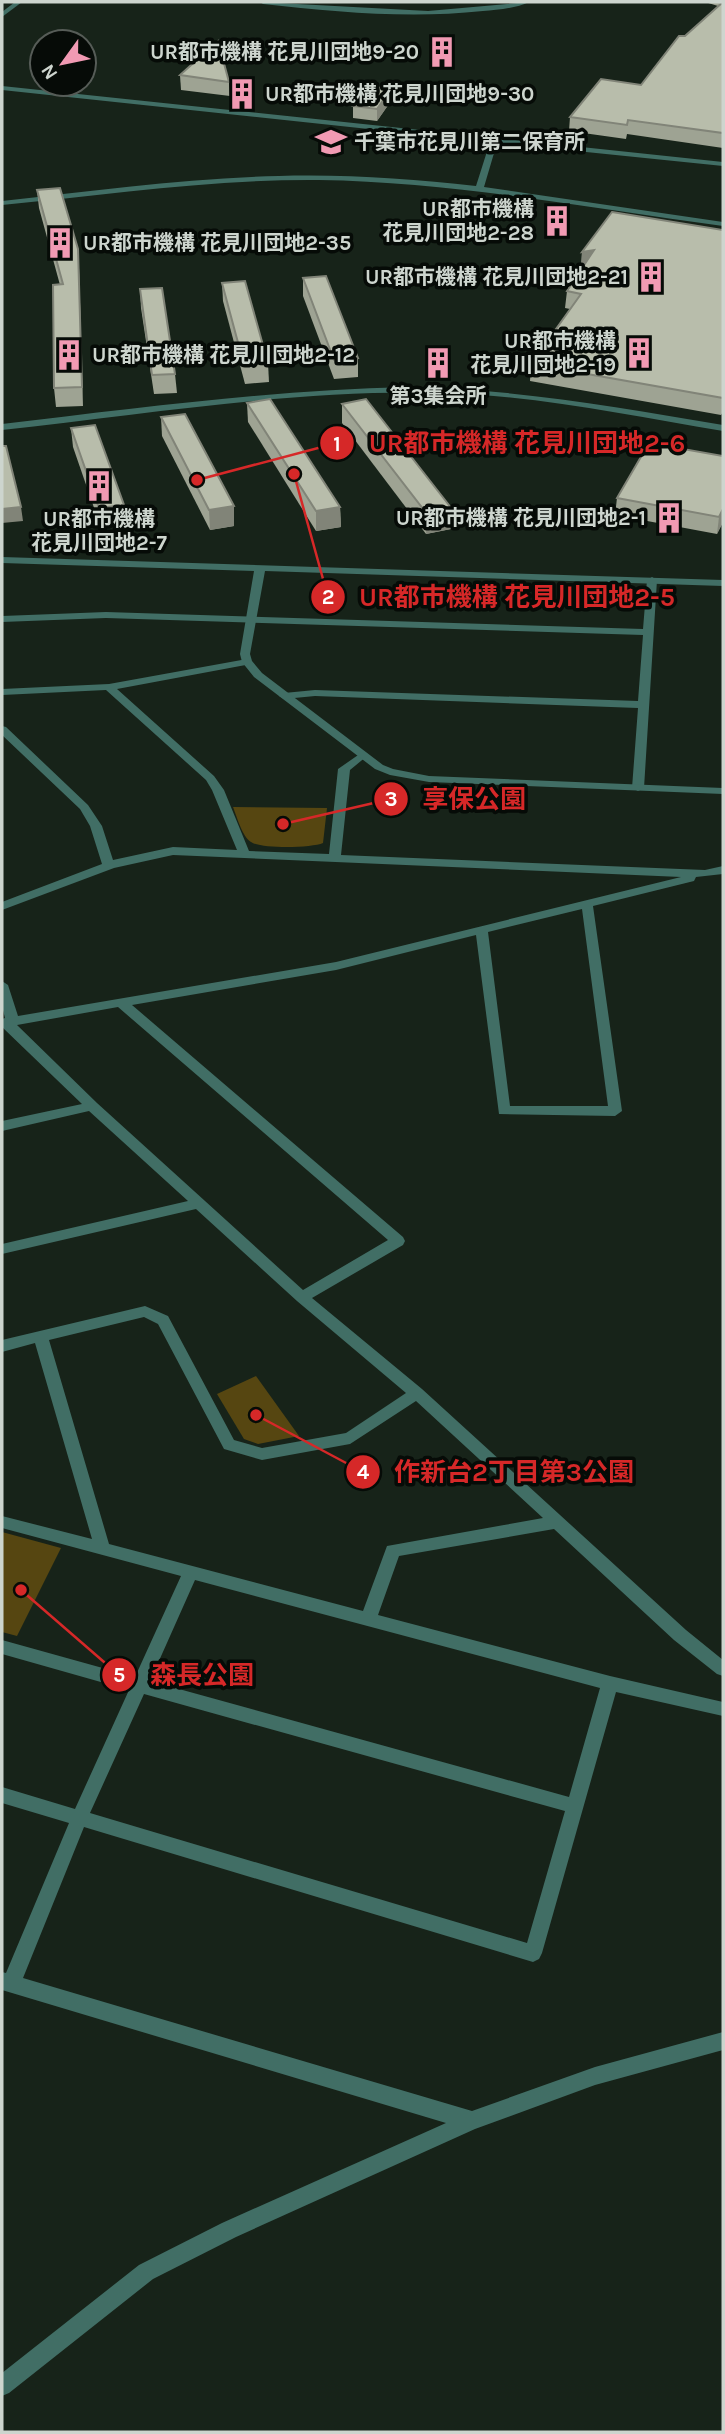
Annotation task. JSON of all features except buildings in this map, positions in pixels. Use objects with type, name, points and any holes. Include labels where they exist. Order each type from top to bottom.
[{"type":"street","points":[[2,15],[19,2]]},
{"type":"street","points":[[263,2],[375,13],[417,14],[479,10],[526,2]]},
{"type":"street","points":[[2,88],[723,164]]},
{"type":"street","points":[[480,188],[494,140]]},
{"type":"street","points":[[2,203],[260,180],[317,178],[418,182],[480,188],[723,224]]},
{"type":"street","points":[[2,427],[251,397],[410,390],[536,399],[723,428]]},
{"type":"street","points":[[2,560],[723,583]]},
{"type":"street","points":[[260,568],[245,654],[247,662],[258,675],[361,756],[390,772],[429,779],[723,791]]},
{"type":"street","points":[[638,788],[652,580]]},
{"type":"street","points":[[2,619],[106,615],[649,632]]},
{"type":"street","points":[[2,692],[109,687],[247,662]]},
{"type":"street","points":[[109,687],[210,778],[218,790],[244,853]]},
{"type":"street","points":[[284,695],[315,693],[645,705]]},
{"type":"street","points":[[2,729],[84,807],[96,826],[109,866]]},
{"type":"street","points":[[335,858],[344,769],[361,756]]},
{"type":"street","points":[[2,906],[146,854],[173,851],[705,874]]},
{"type":"street","points":[[7,1022],[336,967],[723,870]]},
{"type":"street","points":[[482,930],[504,1111],[615,1111],[587,904]]},
{"type":"street","points":[[2,985],[7,1022],[92,1106],[302,1297],[417,1394],[680,1635],[723,1669]]},
{"type":"street","points":[[120,1002],[398,1241],[302,1297]]},
{"type":"street","points":[[2,1126],[92,1106]]},
{"type":"street","points":[[3,1244],[201,1203]]},
{"type":"street","points":[[2,1346],[145,1311],[163,1320],[229,1445],[262,1454],[349,1438],[417,1394]]},
{"type":"street","points":[[41,1337],[103,1549]]},
{"type":"street","points":[[2,1522],[610,1683],[723,1709]]},
{"type":"street","points":[[368,1619],[393,1551],[558,1522]]},
{"type":"street","points":[[191,1572],[6,1983],[472,2121]]},
{"type":"street","points":[[2,1647],[575,1806]]},
{"type":"street","points":[[2,1795],[533,1953],[610,1683]]},
{"type":"street","points":[[2,2386],[146,2272],[229,2230],[472,2121],[594,2076],[723,2041]]},
{"type":"shaded area","points":[[233,807],[327,808],[323,843],[287,847],[251,842],[240,826]]},
{"type":"shaded area","points":[[256,1376],[299,1436],[258,1444],[244,1439],[217,1394]]},
{"type":"shaded area","points":[[2,1532],[61,1548],[17,1636],[2,1632]]},
{"type":"place","name":"UR都市機構 花見川団地9-20","points":[[442,52]]},
{"type":"place","name":"UR都市機構 花見川団地9-30","points":[[242,94]]},
{"type":"place","name":"千葉市花見川第二保育所","points":[[331,142]]},
{"type":"place","name":"UR都市機構 花見川団地2-28","points":[[557,221]]},
{"type":"place","name":"UR都市機構 花見川団地2-35","points":[[60,243]]},
{"type":"place","name":"UR都市機構 花見川団地2-21","points":[[651,277]]},
{"type":"place","name":"UR都市機構 花見川団地2-19","points":[[639,353]]},
{"type":"place","name":"UR都市機構 花見川団地2-12","points":[[69,355]]},
{"type":"place","name":"第3集会所","points":[[438,363]]},
{"type":"place","name":"UR都市機構 花見川団地2-5","points":[[294,474]]},
{"type":"place","name":"UR都市機構 花見川団地2-6","points":[[197,480]]},
{"type":"place","name":"UR都市機構 花見川団地2-7","points":[[99,486]]},
{"type":"place","name":"UR都市機構 花見川団地2-1","points":[[669,518]]},
{"type":"place","name":"享保公園","points":[[283,824]]},
{"type":"place","name":"作新台2丁目第3公園","points":[[256,1415]]},
{"type":"place","name":"森長公園","points":[[21,1590]]}]
